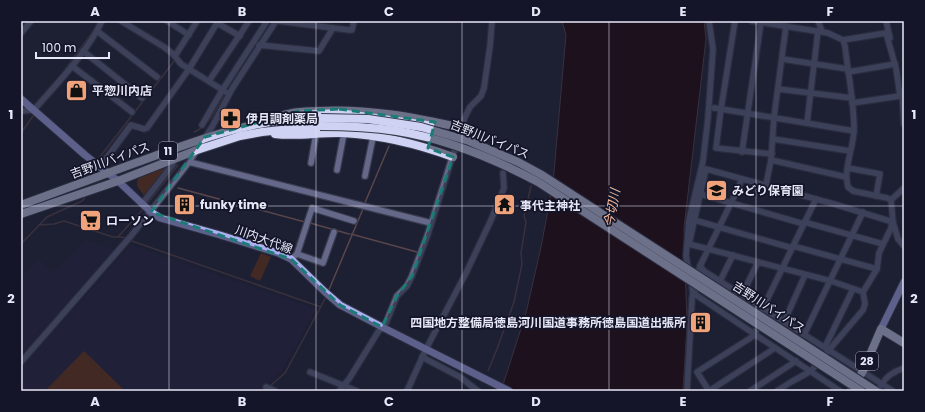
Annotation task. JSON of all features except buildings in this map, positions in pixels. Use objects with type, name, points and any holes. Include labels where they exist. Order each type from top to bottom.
[{"type":"highway","name":"11","points":[[266,122],[280,116],[299,111],[339,109],[394,115],[462,128]]},
{"type":"highway","name":"吉野川バイパス","points":[[21,205],[205,137],[266,122],[292,119],[319,126],[367,128],[396,131],[422,136],[467,149],[514,169],[544,186],[861,391]]},
{"type":"highway","name":"吉野川バイパス","points":[[21,214],[118,181],[197,150],[240,136],[368,119],[421,127],[469,141],[518,162],[542,175],[875,390]]},
{"type":"highway","name":"11","points":[[319,126],[344,133],[428,148],[453,156]]},
{"type":"highway","points":[[882,329],[904,343]]},
{"type":"highway","name":"28","points":[[851,391],[882,329]]},
{"type":"main road","name":"川内大代線","points":[[21,99],[160,218],[278,253],[294,256],[327,294],[346,308],[509,391]]},
{"type":"main road","points":[[882,329],[904,282]]},
{"type":"street","points":[[21,33],[30,21]]},
{"type":"street","points":[[21,111],[34,110],[83,52],[102,21]]},
{"type":"street","points":[[121,21],[164,47],[188,69],[226,91]]},
{"type":"street","points":[[167,21],[189,35]]},
{"type":"street","points":[[176,58],[197,21]]},
{"type":"street","points":[[209,81],[249,21]]},
{"type":"street","points":[[146,206],[189,162],[197,150],[219,114],[226,91],[267,21]]},
{"type":"street","points":[[202,125],[277,21],[352,30],[354,21]]},
{"type":"street","points":[[340,391],[386,323],[397,296],[407,286],[412,276],[470,107],[481,96],[484,88],[492,21]]},
{"type":"street","points":[[709,21],[713,48],[708,118],[703,161],[689,220],[686,256],[693,293],[840,391]]},
{"type":"street","points":[[735,21],[716,148],[771,157],[846,177]]},
{"type":"street","points":[[752,21],[820,31],[843,40],[886,33],[900,96],[852,100],[778,89]]},
{"type":"street","points":[[807,123],[810,93],[820,31],[818,21]]},
{"type":"street","points":[[886,21],[900,76],[904,108],[904,124]]},
{"type":"street","points":[[100,167],[132,125],[144,130],[147,128],[188,69],[218,22],[240,36]]},
{"type":"street","points":[[742,152],[749,114],[761,22]]},
{"type":"street","points":[[766,185],[771,157],[774,118],[786,26]]},
{"type":"street","points":[[259,46],[319,51],[333,28]]},
{"type":"street","points":[[97,30],[157,77]]},
{"type":"street","points":[[843,40],[852,100],[854,130],[846,177],[848,187],[853,191],[891,200]]},
{"type":"street","points":[[83,52],[142,98]]},
{"type":"street","points":[[782,59],[848,70],[894,64]]},
{"type":"street","points":[[72,66],[132,112]]},
{"type":"street","points":[[714,108],[854,130]]},
{"type":"street","points":[[219,114],[224,124],[233,129]]},
{"type":"street","points":[[428,148],[435,122]]},
{"type":"street","points":[[311,163],[319,126]]},
{"type":"street","points":[[336,170],[344,133]]},
{"type":"street","points":[[365,176],[373,137]]},
{"type":"street","points":[[773,139],[850,151]]},
{"type":"street","points":[[189,162],[431,223]]},
{"type":"street","points":[[21,362],[125,244],[131,236],[146,206],[173,164]]},
{"type":"street","points":[[848,168],[880,174],[876,196]]},
{"type":"street","points":[[863,292],[689,244],[706,169],[892,221]]},
{"type":"street","points":[[407,391],[422,357],[491,220],[504,188],[503,173]]},
{"type":"street","points":[[687,391],[692,299],[697,275],[742,180]]},
{"type":"street","points":[[891,200],[904,188]]},
{"type":"street","points":[[700,194],[731,204],[883,244]]},
{"type":"street","points":[[775,348],[709,391],[697,372],[755,335],[763,308],[816,199]]},
{"type":"street","points":[[777,391],[811,371],[827,349],[864,310],[866,304],[863,292],[877,269],[879,253],[891,228],[891,200]]},
{"type":"street","points":[[334,232],[323,263],[294,256],[312,208],[354,221]]},
{"type":"street","points":[[804,335],[831,282],[863,212]]},
{"type":"street","points":[[694,220],[877,269]]},
{"type":"street","points":[[892,221],[898,239],[904,246]]},
{"type":"street","points":[[720,281],[733,255]]},
{"type":"street","points":[[742,295],[758,262]]},
{"type":"street","points":[[700,266],[720,281],[893,391]]},
{"type":"street","points":[[784,322],[805,275]]},
{"type":"street","points":[[827,349],[853,289]]},
{"type":"street","points":[[422,357],[460,377],[478,391]]},
{"type":"street","points":[[750,391],[796,361]]},
{"type":"street","points":[[875,390],[891,374],[904,368]]},
{"type":"street","points":[[310,372],[357,391]]},
{"type":"highlighted area","points":[[339,109],[435,122],[428,148],[453,157],[412,276],[397,296],[382,327],[340,305],[291,259],[151,212],[205,137],[299,111]]},
{"type":"shaded area","points":[[169,166],[145,197],[137,186],[137,181],[139,178]]},
{"type":"shaded area","points":[[86,240],[114,249],[21,355],[21,277],[39,259],[53,273]]},
{"type":"shaded area","points":[[131,245],[316,309],[282,370],[258,391],[21,391],[21,369]]},
{"type":"shaded area","points":[[261,253],[271,257],[260,281],[250,276]]},
{"type":"shaded area","points":[[84,351],[125,391],[45,391]]},
{"type":"water","name":"今切川","points":[[562,21],[704,21],[706,39],[684,228],[687,325],[683,391],[501,391],[526,313],[553,184],[566,35]]},
{"type":"waterway","points":[[63,72],[99,21]]},
{"type":"waterway","points":[[178,56],[201,21]]},
{"type":"waterway","points":[[265,29],[270,21]]},
{"type":"waterway","points":[[99,158],[175,60]]},
{"type":"waterway","points":[[227,90],[240,68]]},
{"type":"waterway","points":[[194,132],[209,121],[225,94]]},
{"type":"waterway","points":[[21,133],[33,116]]},
{"type":"waterway","points":[[364,205],[389,146]]},
{"type":"waterway","points":[[147,204],[178,165]]},
{"type":"waterway","points":[[488,371],[514,302],[522,264],[521,253],[526,222],[524,216],[531,186]]},
{"type":"waterway","points":[[178,188],[305,222]]},
{"type":"waterway","points":[[21,244],[47,217],[82,201],[85,198]]},
{"type":"waterway","points":[[118,237],[143,209]]},
{"type":"waterway","points":[[328,292],[363,209]]},
{"type":"waterway","points":[[39,225],[54,224],[64,221],[113,237],[126,238]]},
{"type":"waterway","points":[[310,223],[349,234]]},
{"type":"waterway","points":[[351,234],[417,252]]},
{"type":"waterway","points":[[129,240],[321,307]]},
{"type":"waterway","points":[[270,386],[285,373],[326,297]]},
{"type":"place","name":"平惣川内店","points":[[77,90]]},
{"type":"place","name":"伊月調剤薬局","points":[[231,118]]},
{"type":"place","name":"みどり保育園","points":[[716,190]]},
{"type":"place","name":"funky time","points":[[185,204]]},
{"type":"place","name":"事代主神社","points":[[505,205]]},
{"type":"place","name":"ローソン","points":[[91,220]]},
{"type":"place","name":"四国地方整備局徳島河川国道事務所徳島国道出張所","points":[[701,322]]}]
